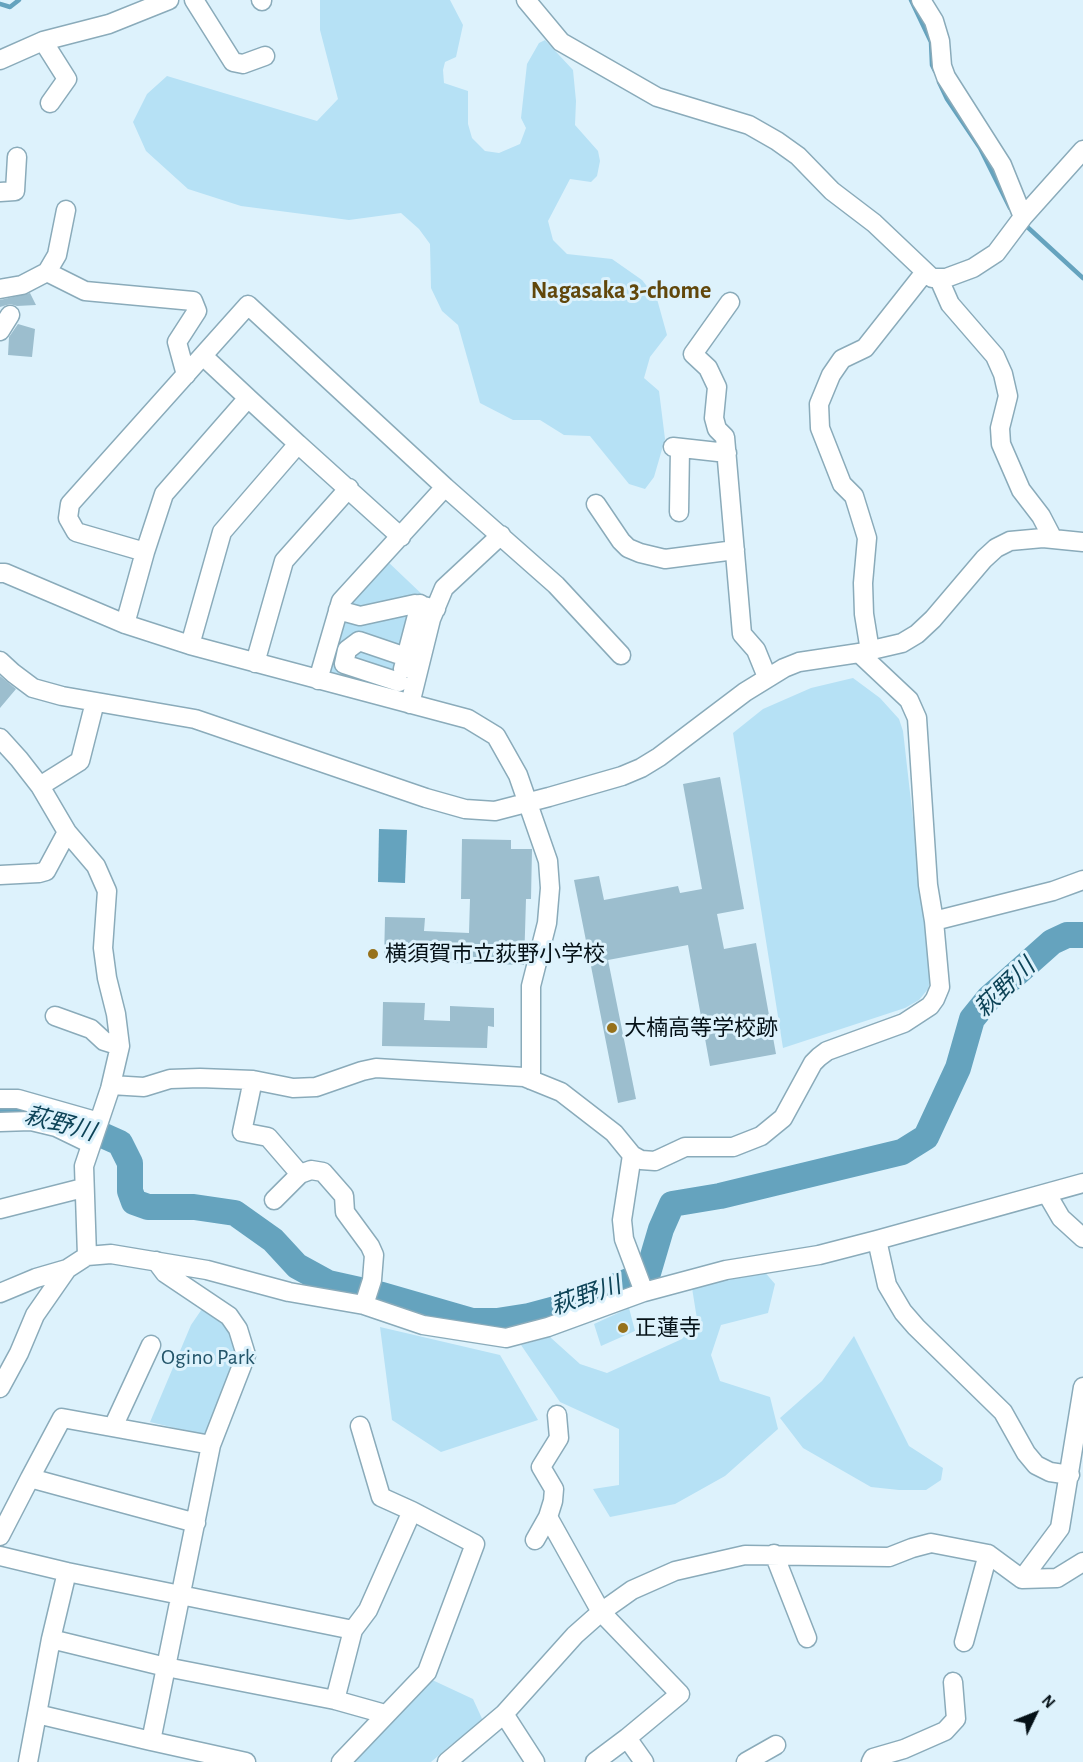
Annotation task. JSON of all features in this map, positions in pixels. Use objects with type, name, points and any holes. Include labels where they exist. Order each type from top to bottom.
[{"type":"street","points":[[6,57],[43,41],[109,24],[169,0]]},
{"type":"street","points":[[194,0],[233,62],[243,64],[265,56]]},
{"type":"street","points":[[526,0],[561,42],[657,97],[749,125],[777,141],[798,156],[832,191],[874,223],[932,276],[950,304],[995,356],[1004,374],[1008,396],[1000,428],[1001,444],[1021,490],[1041,516],[1053,539]]},
{"type":"street","points":[[921,0],[934,21],[946,77],[1002,165],[1020,221]]},
{"type":"street","points":[[43,41],[68,79],[50,103]]},
{"type":"street","points":[[111,1085],[144,1087],[170,1079],[254,1080],[293,1088],[316,1087],[376,1068],[524,1077],[561,1092],[614,1133],[632,1155],[641,1160],[655,1161],[685,1147],[733,1147],[761,1136],[783,1118],[813,1063],[819,1057],[827,1051],[904,1023],[930,1006],[940,987],[928,885],[916,718],[909,700],[865,652],[864,593],[867,538],[854,496],[842,484],[820,428],[819,404],[831,375],[842,359],[865,348],[932,276],[974,268],[996,253],[1020,221],[1083,150]]},
{"type":"street","points":[[0,192],[15,191],[17,157]]},
{"type":"street","points":[[0,289],[22,285],[47,272],[57,255],[66,210]]},
{"type":"street","points":[[47,272],[85,291],[193,301],[197,311],[177,342],[186,375]]},
{"type":"street","points":[[730,302],[693,354],[708,368],[717,387],[714,418],[717,429],[725,437],[742,634],[756,650],[767,677]]},
{"type":"street","points":[[145,552],[76,532],[68,518],[70,504],[248,305],[445,487],[556,585],[621,655]]},
{"type":"street","points":[[203,356],[401,537]]},
{"type":"street","points":[[125,624],[164,494],[248,398]]},
{"type":"street","points":[[190,645],[222,532],[298,444]]},
{"type":"street","points":[[679,512],[677,447],[726,453]]},
{"type":"street","points":[[318,680],[341,601],[445,487]]},
{"type":"street","points":[[255,663],[284,561],[349,488]]},
{"type":"street","points":[[596,504],[621,541],[628,548],[640,553],[665,559],[735,550]]},
{"type":"street","points":[[407,693],[406,657],[428,606],[501,535]]},
{"type":"street","points":[[0,661],[33,688],[95,702],[195,719],[465,809],[495,811],[527,804],[622,776],[641,768],[767,677],[799,662],[865,652],[902,643],[917,634],[996,548],[1010,541],[1053,539],[1083,542]]},
{"type":"street","points":[[0,573],[5,573],[125,624],[190,645],[318,680],[407,693]]},
{"type":"street","points":[[338,610],[360,616],[428,606]]},
{"type":"street","points":[[407,693],[428,606]]},
{"type":"street","points":[[360,616],[351,626],[359,641],[406,657]]},
{"type":"street","points":[[359,641],[347,650],[344,664],[468,719],[496,736],[518,775],[548,861],[550,888],[547,923],[531,986],[531,1080]]},
{"type":"street","points":[[39,786],[80,761],[95,702]]},
{"type":"street","points":[[0,738],[39,786],[67,832],[96,866],[107,891],[103,948],[120,1046],[111,1085],[84,1166],[87,1256]]},
{"type":"street","points":[[0,876],[46,871],[67,832]]},
{"type":"street","points":[[934,921],[1053,891],[1083,880]]},
{"type":"street","points":[[55,1016],[91,1029],[104,1041],[120,1046]]},
{"type":"street","points":[[254,1080],[242,1132],[268,1137],[300,1174]]},
{"type":"street","points":[[0,1099],[18,1099],[99,1122]]},
{"type":"street","points":[[0,1122],[31,1121],[56,1127],[91,1144]]},
{"type":"street","points":[[632,1155],[622,1220],[624,1239],[644,1292]]},
{"type":"street","points":[[274,1200],[300,1174],[310,1170],[323,1172],[344,1196],[345,1212],[374,1255],[368,1294]]},
{"type":"street","points":[[0,1293],[36,1278],[67,1269],[87,1256],[111,1254],[207,1270],[289,1292],[368,1294],[423,1325],[506,1338],[548,1327],[644,1292],[726,1270],[819,1255],[1083,1183]]},
{"type":"street","points":[[0,1209],[83,1188]]},
{"type":"street","points":[[1047,1194],[1061,1218],[1083,1238]]},
{"type":"street","points":[[877,1240],[887,1285],[903,1312],[916,1328],[1003,1412],[1026,1453],[1036,1465],[1050,1472],[1070,1475]]},
{"type":"street","points":[[151,1741],[211,1445],[246,1355],[238,1329],[229,1316],[165,1273],[156,1261]]},
{"type":"street","points":[[0,1388],[19,1353],[35,1315],[67,1269]]},
{"type":"street","points":[[113,1427],[151,1345]]},
{"type":"street","points":[[1022,1579],[1060,1528],[1083,1387]]},
{"type":"street","points":[[535,1540],[554,1501],[554,1489],[541,1467],[559,1438],[557,1415]]},
{"type":"street","points":[[0,1536],[62,1418],[211,1445]]},
{"type":"street","points":[[341,1762],[427,1672],[475,1544],[381,1497],[360,1426]]},
{"type":"street","points":[[30,1478],[196,1523]]},
{"type":"street","points":[[335,1700],[353,1630],[368,1610],[412,1511]]},
{"type":"street","points":[[548,1517],[601,1612],[680,1695],[595,1762]]},
{"type":"street","points":[[447,1762],[504,1714],[575,1635],[601,1612],[632,1590],[675,1571],[746,1555],[889,1557],[931,1543],[988,1554],[1022,1579],[1057,1578],[1083,1562]]},
{"type":"street","points":[[774,1554],[807,1638]]},
{"type":"street","points":[[964,1642],[988,1554]]},
{"type":"street","points":[[0,1556],[181,1596],[353,1630]]},
{"type":"street","points":[[28,1762],[51,1639],[67,1572]]},
{"type":"street","points":[[51,1639],[166,1667],[335,1700],[385,1714]]},
{"type":"street","points":[[872,1762],[873,1758],[904,1749],[945,1731],[956,1719],[953,1682]]},
{"type":"street","points":[[37,1714],[151,1741],[183,1756],[246,1762]]},
{"type":"street","points":[[504,1714],[535,1762]]},
{"type":"street","points":[[627,1738],[644,1762]]},
{"type":"street","points":[[746,1762],[776,1745]]},
{"type":"green space","points":[[320,0],[450,0],[463,25],[456,57],[445,62],[444,83],[468,91],[468,124],[472,138],[485,151],[499,153],[520,144],[526,128],[521,118],[527,64],[539,43],[545,40],[573,70],[576,101],[575,125],[598,151],[600,161],[597,176],[591,182],[570,179],[548,221],[553,240],[567,254],[612,259],[642,280],[657,299],[667,335],[650,357],[644,378],[659,391],[665,439],[654,477],[645,489],[629,484],[590,436],[564,435],[540,420],[513,420],[480,403],[458,325],[442,311],[431,288],[430,244],[419,229],[401,213],[349,220],[241,206],[188,189],[146,151],[133,122],[147,94],[167,76],[317,121],[338,99],[320,30]]},
{"type":"green space","points":[[386,560],[427,599],[404,696],[327,675],[349,603]]},
{"type":"green space","points":[[853,678],[880,698],[899,719],[903,731],[931,977],[928,989],[919,1000],[905,1008],[783,1048],[733,733],[763,709],[811,688]]},
{"type":"green space","points":[[763,1270],[775,1284],[768,1313],[721,1325],[711,1355],[720,1381],[770,1397],[778,1429],[725,1476],[675,1504],[610,1517],[593,1489],[619,1485],[619,1429],[560,1402],[521,1345],[550,1337],[580,1364],[607,1373],[682,1339],[697,1319],[692,1288],[725,1277]]},
{"type":"green space","name":"Ogino Park","points":[[204,1306],[225,1319],[240,1356],[204,1435],[150,1422],[191,1325]]},
{"type":"green space","points":[[629,1308],[635,1331],[601,1346],[594,1324]]},
{"type":"green space","points":[[380,1327],[500,1355],[538,1420],[441,1452],[392,1420]]},
{"type":"green space","points":[[854,1336],[909,1446],[943,1468],[941,1480],[926,1490],[871,1487],[803,1448],[780,1418],[822,1381]]},
{"type":"green space","points":[[428,1678],[473,1699],[485,1725],[452,1744],[431,1762],[349,1762]]},
{"type":"shaded area","points":[[379,829],[407,830],[405,883],[378,882]]},
{"type":"building","points":[[30,293],[36,305],[10,304],[0,307],[0,300]]},
{"type":"building","points":[[18,324],[35,329],[32,357],[8,355],[9,337]]},
{"type":"building","points":[[0,676],[16,689],[0,708]]},
{"type":"building","points":[[720,777],[744,909],[717,914],[724,949],[756,943],[776,1054],[710,1066],[688,945],[608,960],[636,1099],[618,1103],[574,880],[599,876],[604,900],[678,886],[680,893],[702,889],[683,784]]},
{"type":"building","points":[[462,839],[511,840],[511,849],[532,849],[531,899],[526,899],[524,965],[384,961],[385,917],[425,918],[424,931],[469,933],[470,899],[461,899]]},
{"type":"building","points":[[383,1002],[425,1003],[424,1020],[450,1021],[450,1006],[494,1008],[494,1027],[488,1026],[487,1048],[382,1046]]},
{"type":"waterway","points":[[0,4],[10,7],[19,0]]},
{"type":"waterway","points":[[911,0],[931,42],[932,65],[935,71]]},
{"type":"waterway","points":[[939,82],[947,99],[980,148],[1010,208]]},
{"type":"waterway","points":[[1023,223],[1083,278]]},
{"type":"waterway","name":"萩野川","points":[[0,1109],[20,1110],[82,1126],[120,1143],[130,1163],[130,1191],[134,1202],[148,1207],[194,1207],[235,1213],[273,1240],[297,1266],[328,1283],[382,1295],[472,1321],[497,1321],[529,1316],[570,1305],[648,1273],[661,1229],[672,1204],[720,1196],[902,1152],[926,1137],[958,1068],[972,1019],[989,998],[1052,942],[1067,935],[1083,935]]},
{"type":"place","name":"横須賀市立荻野小学校","points":[[373,954]]},
{"type":"place","name":"大楠高等学校跡","points":[[612,1028]]},
{"type":"place","name":"正蓮寺","points":[[623,1328]]},
{"type":"district","name":"Nagasaka 3-chome","points":[[621,291]]}]
